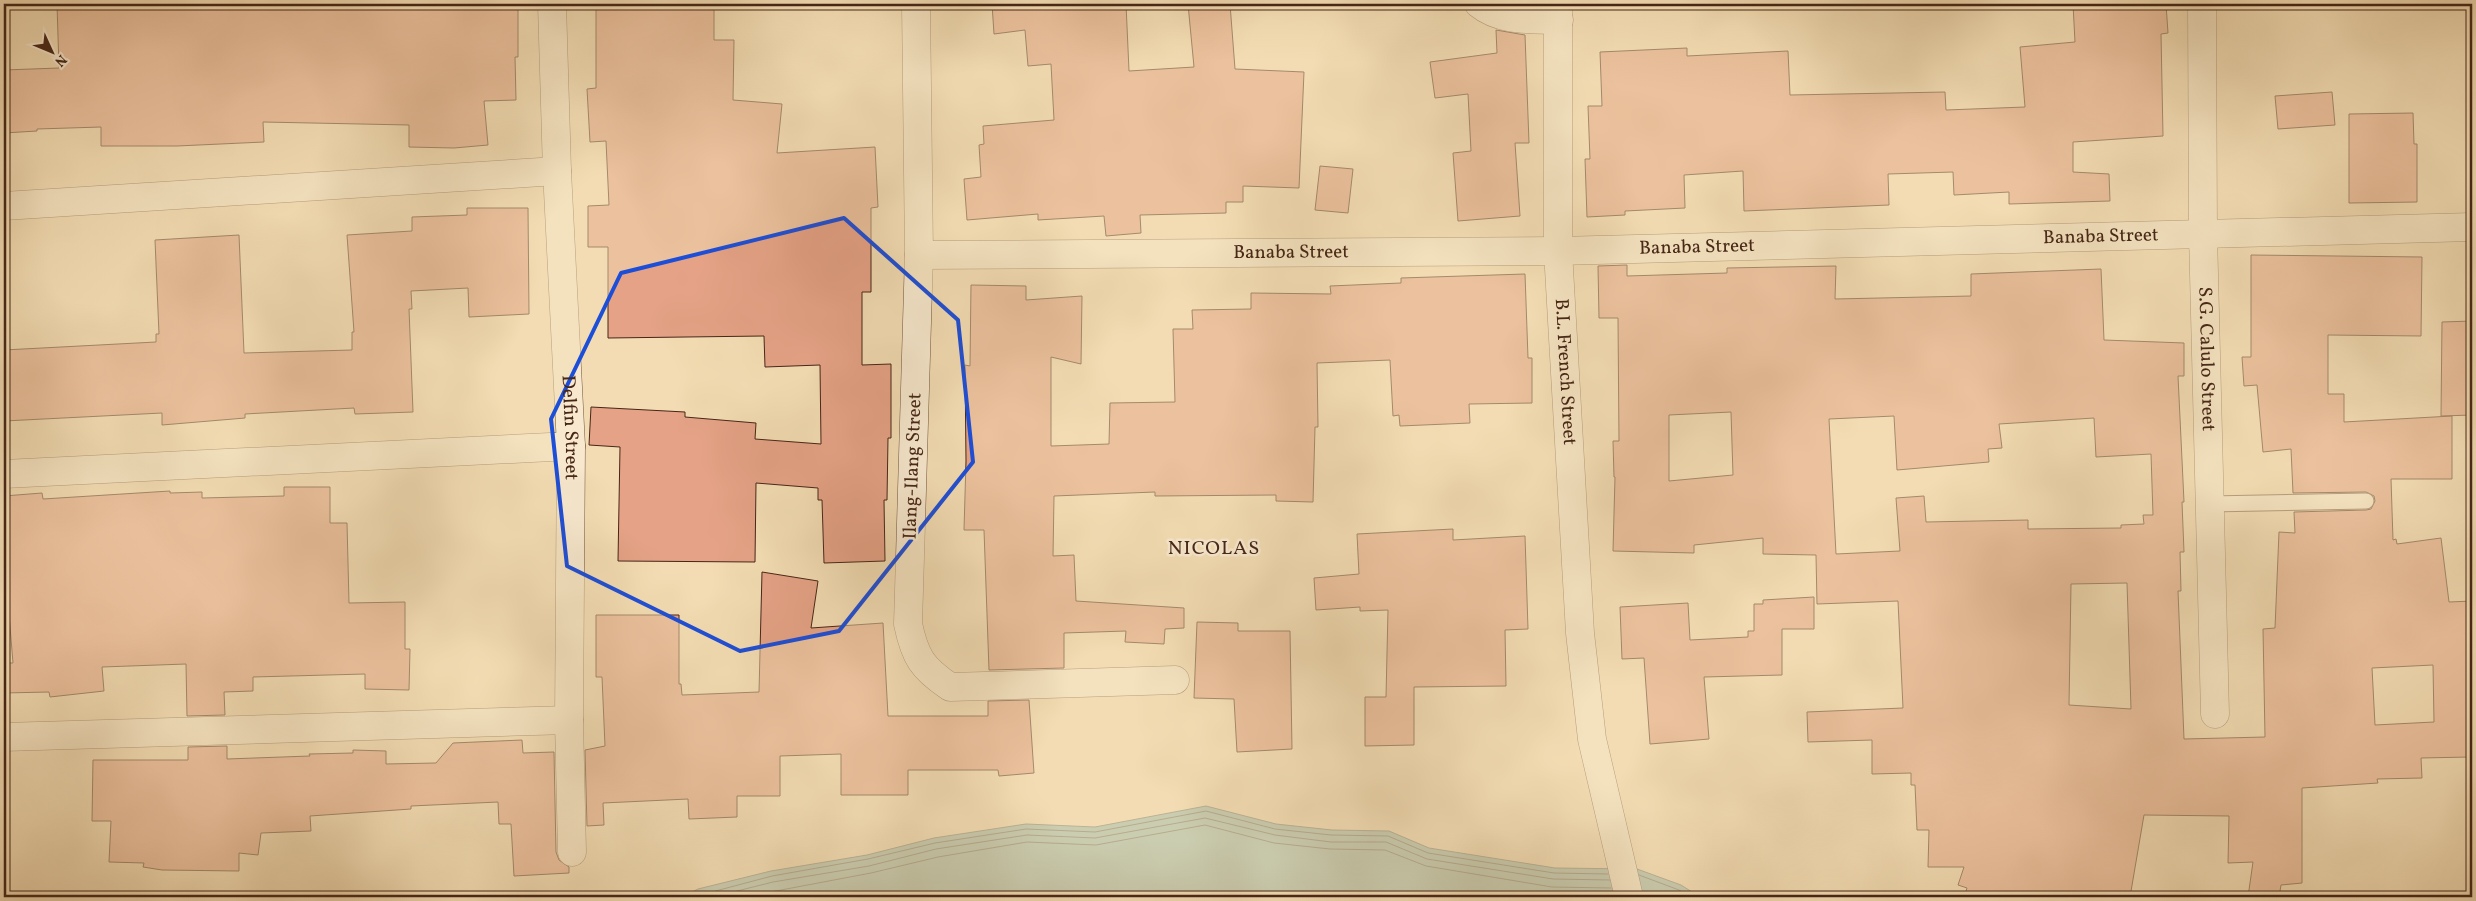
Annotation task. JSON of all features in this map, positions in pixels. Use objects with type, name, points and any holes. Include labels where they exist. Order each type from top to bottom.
[{"type":"street","name":"Delfin Street","points":[[552,4],[557,171],[571,446],[569,720],[572,852]]},
{"type":"street","name":"Ilang-Ilang Street","points":[[916,4],[920,255],[908,624],[912,645],[929,673],[950,686],[1176,680]]},
{"type":"street","points":[[1479,4],[1487,10],[1510,18],[1559,12]]},
{"type":"street","name":"S.G. Calulo Street","points":[[2202,4],[2203,234],[2215,714]]},
{"type":"street","name":"B.L. French Street","points":[[1559,12],[1558,251],[1577,585],[1592,739],[1629,897]]},
{"type":"street","points":[[4,206],[557,171]]},
{"type":"street","name":"Banaba Street","points":[[920,255],[1558,251],[2472,227]]},
{"type":"street","points":[[4,474],[571,446]]},
{"type":"street","points":[[4,737],[569,720]]},
{"type":"lane","points":[[2210,504],[2366,501]]},
{"type":"highlighted area","points":[[844,218],[958,320],[973,462],[839,631],[740,651],[567,566],[551,419],[621,273]]},
{"type":"water","points":[[1206,806],[1276,824],[1332,830],[1389,831],[1429,848],[1555,868],[1637,869],[1681,885],[1700,897],[682,897],[698,889],[771,871],[867,855],[934,838],[1026,824],[1095,827]]},
{"type":"building","points":[[57,4],[518,4],[518,57],[515,57],[516,100],[484,101],[488,145],[454,148],[409,147],[409,125],[263,122],[264,142],[177,146],[101,146],[101,127],[37,129],[37,131],[4,133],[4,70],[59,68]]},
{"type":"building","points":[[596,4],[714,4],[714,40],[734,40],[733,100],[782,104],[777,153],[875,147],[878,207],[871,208],[871,292],[862,292],[862,365],[891,364],[891,438],[888,438],[887,500],[884,500],[885,561],[824,563],[822,500],[818,500],[818,488],[756,483],[755,562],[618,561],[620,447],[589,445],[591,407],[685,412],[685,417],[756,423],[755,439],[821,444],[820,365],[765,367],[764,336],[608,338],[608,247],[588,247],[588,206],[609,205],[606,141],[590,142],[587,89],[596,88]]},
{"type":"building","points":[[992,4],[1126,4],[1129,71],[1194,67],[1188,4],[1230,4],[1235,69],[1304,72],[1299,188],[1243,186],[1243,202],[1226,202],[1226,213],[1140,215],[1141,233],[1106,236],[1104,216],[1038,220],[1038,214],[967,220],[964,179],[981,177],[979,145],[984,144],[983,126],[1054,120],[1051,64],[1028,66],[1025,30],[994,34]]},
{"type":"building","points":[[2073,4],[2166,4],[2168,33],[2161,34],[2163,136],[2073,142],[2073,172],[2109,174],[2110,201],[2009,204],[2009,192],[1954,195],[1953,172],[1888,174],[1889,205],[1744,211],[1743,171],[1684,175],[1685,208],[1625,211],[1625,215],[1587,217],[1585,159],[1590,159],[1588,106],[1602,106],[1600,52],[1687,48],[1687,56],[1788,51],[1790,95],[1945,92],[1946,110],[2025,107],[2020,47],[2075,42]]},
{"type":"building","points":[[1496,30],[1525,35],[1529,143],[1515,143],[1520,216],[1458,221],[1453,153],[1471,151],[1468,94],[1435,98],[1430,62],[1497,53]]},
{"type":"building","points":[[2332,92],[2335,125],[2278,129],[2275,96]]},
{"type":"building","points":[[2413,113],[2414,144],[2417,144],[2417,202],[2349,203],[2349,114]]},
{"type":"building","points":[[1320,166],[1353,169],[1348,213],[1315,210]]},
{"type":"building","points":[[467,208],[528,208],[529,314],[469,317],[468,288],[411,291],[412,309],[409,309],[413,412],[355,414],[354,408],[245,414],[245,418],[162,425],[162,413],[4,421],[4,350],[156,342],[156,334],[159,334],[155,240],[239,235],[244,353],[352,350],[352,332],[354,332],[347,235],[412,231],[412,217],[467,215]]},
{"type":"building","points":[[2251,255],[2422,257],[2421,336],[2328,335],[2328,394],[2344,394],[2344,422],[2452,416],[2452,479],[2391,479],[2393,540],[2396,539],[2397,544],[2441,538],[2449,602],[2472,601],[2472,709],[2468,710],[2470,757],[2421,758],[2422,778],[2377,779],[2378,783],[2302,788],[2302,883],[2281,885],[2279,897],[2248,897],[2253,862],[2228,863],[2229,816],[2144,815],[2130,897],[1964,897],[1967,888],[1958,885],[1964,867],[1928,867],[1929,830],[1917,830],[1915,785],[1911,785],[1911,773],[1872,774],[1872,740],[1808,742],[1807,712],[1903,708],[1898,601],[1817,604],[1816,555],[1763,554],[1763,538],[1694,545],[1694,553],[1613,551],[1615,477],[1613,441],[1619,441],[1618,318],[1599,318],[1598,266],[1627,265],[1627,276],[1727,273],[1727,268],[1836,266],[1835,299],[1971,296],[1971,274],[2101,269],[2104,340],[2184,343],[2184,376],[2178,376],[2184,502],[2182,502],[2184,552],[2180,552],[2181,591],[2178,591],[2184,739],[2265,737],[2263,629],[2275,628],[2279,532],[2295,533],[2294,512],[2366,510],[2371,509],[2375,501],[2374,496],[2366,492],[2293,493],[2291,449],[2263,452],[2257,385],[2244,386],[2242,357],[2251,357]],"holes":[[[1731,412],[1733,475],[1669,481],[1669,415]],[[1894,416],[1897,470],[1989,462],[1988,449],[2002,448],[1999,424],[2094,418],[2096,457],[2151,454],[2153,515],[2143,515],[2144,524],[2121,525],[2121,528],[2028,529],[2028,520],[1926,522],[1924,496],[1896,498],[1900,551],[1836,554],[1829,419]],[[2127,583],[2131,709],[2069,705],[2071,584]],[[2433,665],[2434,722],[2375,725],[2372,668]]]},
{"type":"building","points":[[1525,274],[1528,358],[1532,358],[1532,403],[1469,404],[1470,423],[1400,426],[1399,415],[1393,416],[1390,360],[1317,363],[1318,427],[1315,427],[1313,502],[1276,501],[1276,495],[1155,496],[1155,492],[1054,496],[1053,556],[1074,555],[1076,601],[1184,608],[1184,628],[1165,629],[1164,644],[1125,642],[1126,631],[1064,633],[1064,668],[989,670],[984,530],[964,530],[966,461],[965,365],[970,366],[971,285],[1026,286],[1026,300],[1082,296],[1081,364],[1051,357],[1051,446],[1109,444],[1110,403],[1175,402],[1173,329],[1193,329],[1192,310],[1251,309],[1251,293],[1331,294],[1330,286],[1401,283],[1401,278]]},
{"type":"building","points":[[2472,321],[2472,415],[2441,416],[2442,322]]},
{"type":"building","points":[[284,487],[330,487],[330,523],[347,523],[349,603],[405,602],[405,649],[410,649],[409,690],[365,689],[365,674],[253,677],[253,691],[224,692],[225,715],[187,716],[186,664],[102,667],[104,691],[50,697],[49,692],[4,693],[4,663],[13,663],[4,554],[4,496],[42,493],[43,499],[170,491],[170,493],[202,492],[202,498],[284,496]]},
{"type":"building","points":[[1453,529],[1453,540],[1525,536],[1528,629],[1505,630],[1506,686],[1414,687],[1414,745],[1365,746],[1365,697],[1386,697],[1388,610],[1360,611],[1360,607],[1316,610],[1314,578],[1359,574],[1357,534]]},
{"type":"building","points":[[762,572],[818,581],[811,628],[883,623],[888,716],[988,716],[988,701],[1029,700],[1034,773],[999,776],[998,770],[908,770],[908,795],[841,795],[841,754],[780,756],[780,796],[737,796],[737,817],[689,819],[688,799],[603,803],[604,825],[587,826],[585,750],[605,746],[602,677],[596,677],[596,615],[679,615],[679,684],[681,684],[682,695],[759,692]]},
{"type":"building","points":[[1814,597],[1814,629],[1782,629],[1782,675],[1704,677],[1709,739],[1650,744],[1644,658],[1622,659],[1620,607],[1688,603],[1690,640],[1748,637],[1748,631],[1754,631],[1754,604],[1763,604],[1763,600]]},
{"type":"building","points":[[1197,622],[1238,623],[1238,631],[1290,631],[1292,749],[1237,752],[1234,699],[1194,698]]},
{"type":"building","points":[[522,740],[523,753],[554,752],[556,852],[559,860],[569,867],[569,873],[514,876],[511,824],[499,824],[498,802],[411,806],[411,809],[310,816],[311,831],[261,833],[258,855],[239,853],[239,871],[162,870],[143,867],[144,863],[109,862],[111,821],[92,821],[93,760],[188,760],[188,747],[227,746],[227,759],[353,753],[353,750],[386,751],[386,764],[436,763],[453,743]]},
{"type":"district","name":"NICOLAS","points":[[1214,549]]}]
